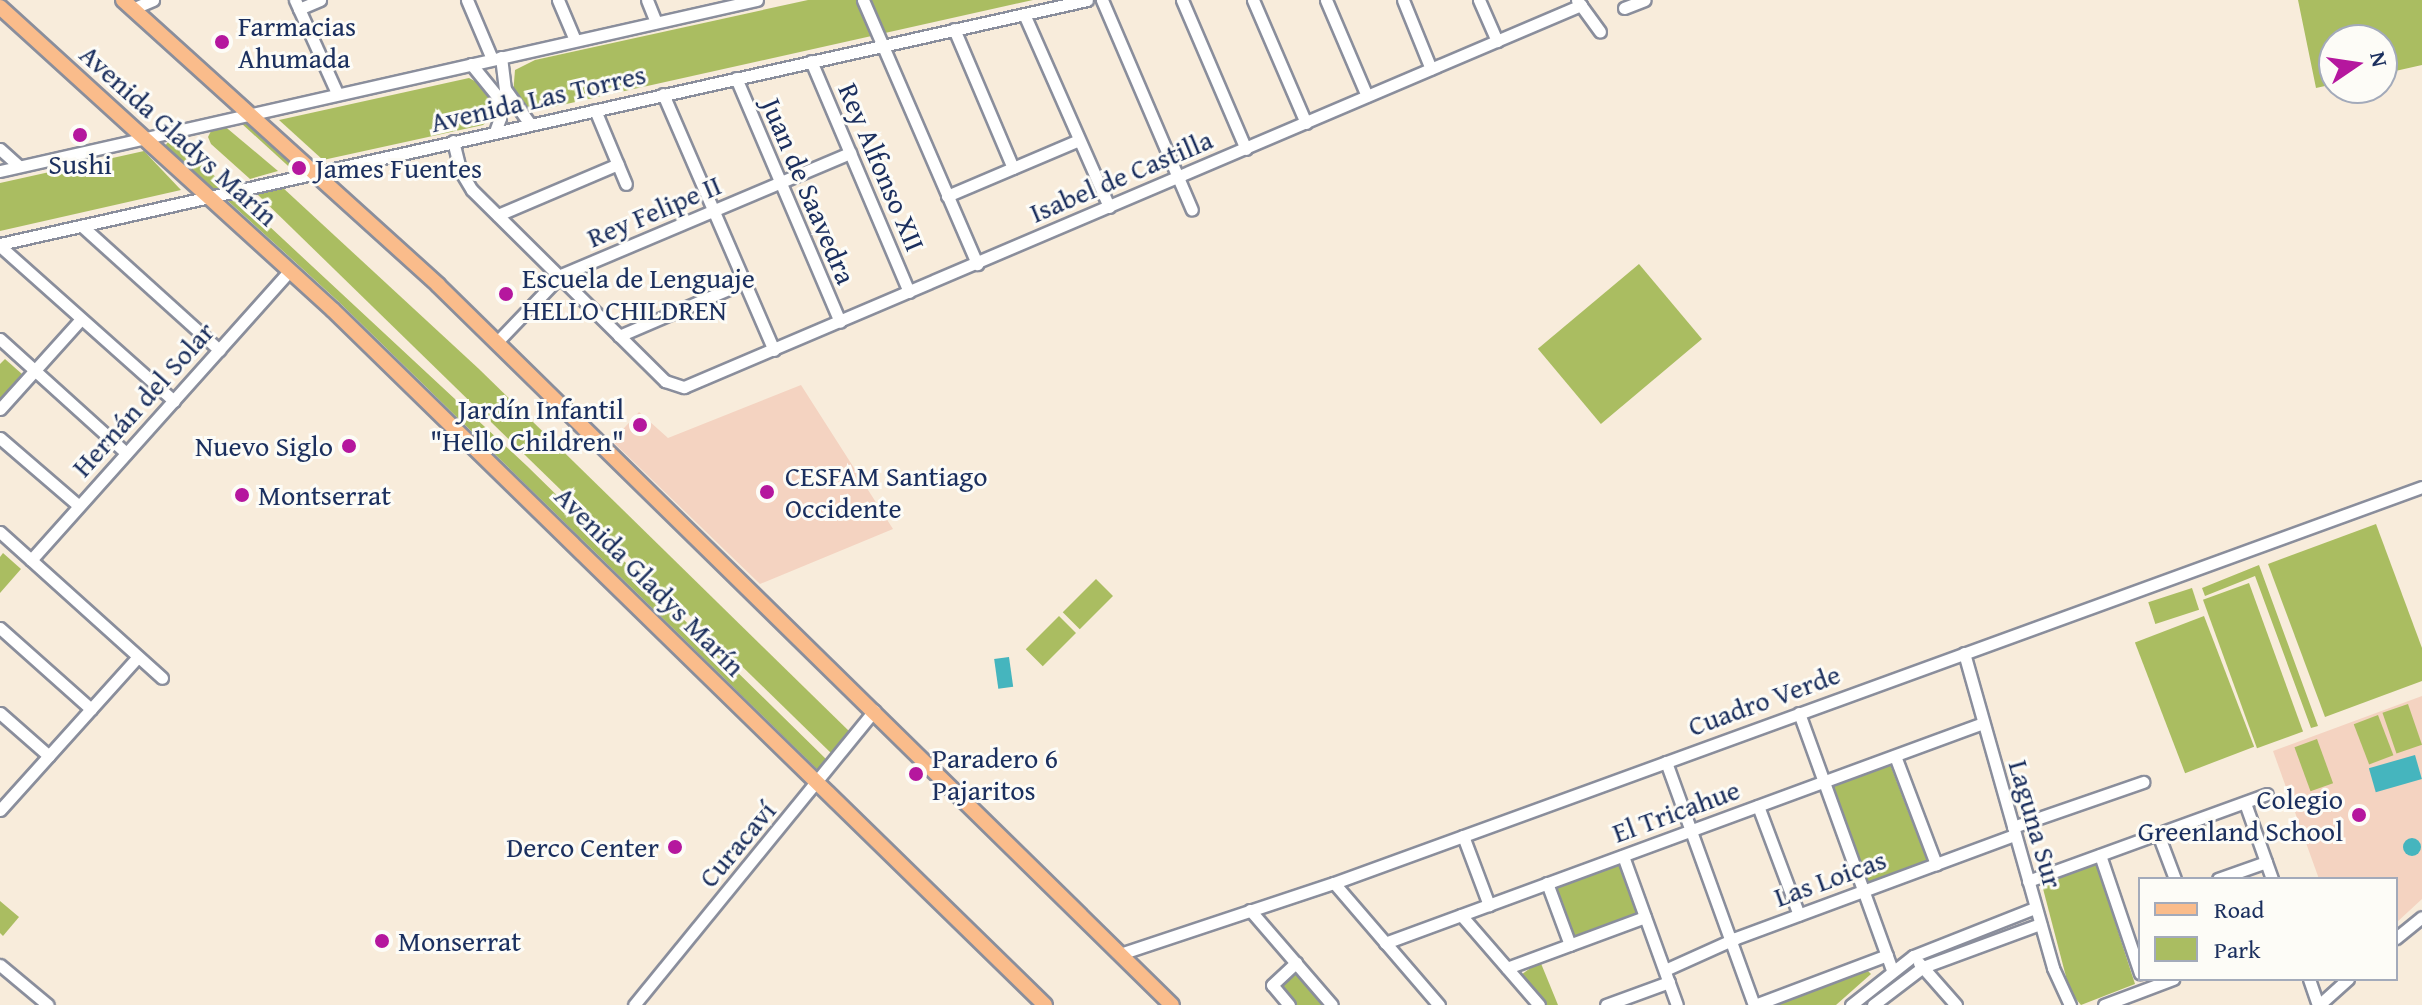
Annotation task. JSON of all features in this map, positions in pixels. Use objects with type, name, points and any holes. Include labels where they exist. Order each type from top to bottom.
[{"type":"main road","points":[[127,4],[318,174],[497,342],[1172,1005]]},
{"type":"main road","name":"Avenida Gladys Marín","points":[[0,7],[290,270],[593,559],[1045,1005]]},
{"type":"street","points":[[127,4],[153,0]]},
{"type":"street","points":[[320,0],[297,4],[337,93]]},
{"type":"street","points":[[467,0],[497,58],[505,89],[530,124]]},
{"type":"street","points":[[558,0],[575,40]]},
{"type":"street","points":[[647,0],[656,22]]},
{"type":"street","name":"Avenida Las Torres","points":[[0,171],[757,0]]},
{"type":"street","points":[[863,0],[977,264]]},
{"type":"street","name":"Avenida Las Torres","points":[[0,245],[1087,0]]},
{"type":"street","points":[[1102,0],[1192,210]]},
{"type":"street","points":[[1182,0],[1246,149]]},
{"type":"street","points":[[1253,0],[1306,123]]},
{"type":"street","points":[[1326,0],[1367,96]]},
{"type":"street","points":[[1403,0],[1431,69]]},
{"type":"street","points":[[1479,0],[1497,41]]},
{"type":"street","points":[[1624,8],[1645,0]]},
{"type":"street","points":[[1579,2],[1600,32]]},
{"type":"street","name":"Isabel de Castilla","points":[[619,336],[665,381],[679,387],[774,350],[1246,149],[1497,41],[1579,2]]},
{"type":"street","points":[[1024,14],[1109,207]]},
{"type":"street","points":[[954,29],[1013,168]]},
{"type":"street","name":"Rey Alfonso XII","points":[[811,61],[909,292]]},
{"type":"street","points":[[471,64],[497,96],[500,118],[495,132]]},
{"type":"street","name":"Juan de Saavedra","points":[[736,78],[840,322]]},
{"type":"street","points":[[663,94],[774,350]]},
{"type":"street","points":[[595,110],[626,184]]},
{"type":"street","points":[[947,196],[1079,140]]},
{"type":"street","points":[[453,141],[467,184],[619,336],[745,282]]},
{"type":"street","points":[[0,149],[19,166]]},
{"type":"street","name":"Rey Felipe II","points":[[497,342],[561,275],[850,153]]},
{"type":"street","points":[[498,215],[618,164]]},
{"type":"street","points":[[82,226],[219,350]]},
{"type":"street","points":[[0,245],[174,401]]},
{"type":"street","name":"Hernán del Solar","points":[[31,560],[290,270]]},
{"type":"street","points":[[0,409],[81,319]]},
{"type":"street","points":[[0,339],[126,453]]},
{"type":"street","points":[[0,438],[79,506]]},
{"type":"street","name":"Cuadro Verde","points":[[1120,954],[1334,883],[2422,487]]},
{"type":"street","points":[[2,539],[31,560],[162,678]]},
{"type":"street","points":[[0,628],[91,709]]},
{"type":"street","name":"Laguna Sur","points":[[1964,653],[2056,980],[2070,1005]]},
{"type":"street","points":[[1,807],[138,657]]},
{"type":"street","name":"Curacaví","points":[[634,1005],[874,711]]},
{"type":"street","points":[[0,713],[49,756]]},
{"type":"street","points":[[1799,713],[1892,970]]},
{"type":"street","name":"El Tricahue","points":[[1385,943],[1983,723]]},
{"type":"street","points":[[1895,756],[1936,864]]},
{"type":"street","points":[[1666,762],[1754,1005],[1887,955]]},
{"type":"street","name":"Las Loicas","points":[[1606,1005],[1731,942],[2143,782]]},
{"type":"street","points":[[2028,881],[2267,794]]},
{"type":"street","points":[[2245,803],[2271,877]]},
{"type":"street","points":[[1758,806],[1799,915]]},
{"type":"street","points":[[2158,834],[2174,877]]},
{"type":"street","points":[[1463,836],[1489,905]]},
{"type":"street","points":[[2100,855],[2138,967]]},
{"type":"street","points":[[1623,856],[1677,1005]]},
{"type":"street","points":[[2224,877],[2266,862]]},
{"type":"street","points":[[1334,883],[1439,1005]]},
{"type":"street","points":[[1547,883],[1570,945]]},
{"type":"street","points":[[1851,1005],[1913,956],[2035,908]]},
{"type":"street","points":[[1250,910],[1332,1005]]},
{"type":"street","points":[[1461,915],[1539,1005]]},
{"type":"street","points":[[1507,968],[1645,917]]},
{"type":"street","points":[[2398,936],[2422,917]]},
{"type":"street","points":[[1873,1005],[1923,967],[2040,924]]},
{"type":"street","points":[[1913,956],[1956,1005]]},
{"type":"street","points":[[1289,1005],[1272,985],[1296,963]]},
{"type":"street","points":[[0,965],[45,1004]]},
{"type":"street","points":[[2310,981],[2318,1005],[2346,981]]},
{"type":"street","points":[[2104,1005],[2144,984]]},
{"type":"shaded area","name":"CESFAM Santiago Occidente","points":[[801,385],[893,529],[760,584],[612,441],[639,412],[668,438]]},
{"type":"shaded area","name":"Colegio Greenland School","points":[[2422,696],[2422,899],[2398,921],[2398,877],[2318,877],[2273,751]]},
{"type":"green space","points":[[808,0],[1033,0],[526,113],[513,95],[515,70],[535,60]]},
{"type":"green space","points":[[2298,0],[2422,0],[2422,65],[2398,70],[2398,24],[2318,24],[2316,88]]},
{"type":"green space","points":[[469,78],[490,89],[492,117],[483,125],[323,160],[279,120]]},
{"type":"green space","points":[[247,122],[303,171],[298,175],[241,123]]},
{"type":"green space","points":[[222,124],[278,171],[250,179],[211,144],[208,137],[214,125]]},
{"type":"green space","points":[[173,136],[225,186],[210,190],[164,147]]},
{"type":"green space","points":[[144,151],[181,190],[0,231],[0,183]]},
{"type":"green space","points":[[282,187],[479,369],[852,734],[833,755],[257,194]]},
{"type":"green space","points":[[241,200],[527,466],[828,761],[819,771],[339,302],[228,201]]},
{"type":"green space","points":[[1639,264],[1702,339],[1601,424],[1538,349]]},
{"type":"green space","points":[[5,359],[22,374],[0,399],[0,364]]},
{"type":"green space","points":[[2376,524],[2422,648],[2422,681],[2325,717],[2268,564]]},
{"type":"green space","points":[[3,553],[21,569],[0,593],[0,557]]},
{"type":"green space","points":[[2259,565],[2318,726],[2311,728],[2255,576],[2205,596],[2202,588]]},
{"type":"green space","points":[[1096,579],[1113,596],[1080,629],[1063,612]]},
{"type":"green space","points":[[2249,583],[2303,731],[2257,748],[2203,600]]},
{"type":"green space","points":[[2192,588],[2199,610],[2155,624],[2148,602]]},
{"type":"green space","points":[[1059,616],[1076,633],[1043,666],[1026,649]]},
{"type":"green space","points":[[2204,616],[2254,747],[2185,773],[2135,643]]},
{"type":"green space","points":[[2408,704],[2422,745],[2396,753],[2382,713]]},
{"type":"green space","points":[[2378,715],[2393,755],[2369,764],[2354,724]]},
{"type":"green space","points":[[2317,739],[2333,783],[2311,791],[2294,747]]},
{"type":"green space","points":[[1890,764],[1927,860],[1867,883],[1830,787]]},
{"type":"green space","points":[[2096,863],[2135,984],[2081,1005],[2070,992],[2041,881]]},
{"type":"green space","points":[[1620,865],[1638,915],[1573,938],[1555,889]]},
{"type":"green space","points":[[0,901],[19,917],[3,936],[0,933]]},
{"type":"green space","points":[[1540,961],[1558,1005],[1547,1005],[1521,975]]},
{"type":"green space","points":[[1867,970],[1871,974],[1836,1005],[1773,1005]]},
{"type":"green space","points":[[1294,972],[1323,1005],[1296,1005],[1279,985]]},
{"type":"water","points":[[1009,657],[1013,687],[998,689],[994,659]]},
{"type":"water","points":[[2415,755],[2422,779],[2376,792],[2369,768]]},
{"type":"water","points":[[2408,838],[2416,838],[2421,847],[2419,854],[2408,856],[2403,851],[2403,843]]},
{"type":"place","name":"Farmacias Ahumada","points":[[222,42]]},
{"type":"place","name":"Sushi","points":[[80,135]]},
{"type":"place","name":"James Fuentes","points":[[299,168]]},
{"type":"place","name":"Escuela de Lenguaje HELLO CHILDREN","points":[[506,294]]},
{"type":"place","name":"Jardín Infantil \"Hello Children\"","points":[[640,425]]},
{"type":"place","name":"Nuevo Siglo","points":[[349,446]]},
{"type":"place","name":"CESFAM Santiago Occidente","points":[[767,492]]},
{"type":"place","name":"Montserrat","points":[[242,495]]},
{"type":"place","name":"Paradero 6 Pajaritos","points":[[916,774]]},
{"type":"place","name":"Colegio Greenland School","points":[[2359,815]]},
{"type":"place","name":"Derco Center","points":[[675,847]]},
{"type":"place","name":"Monserrat","points":[[382,941]]}]
